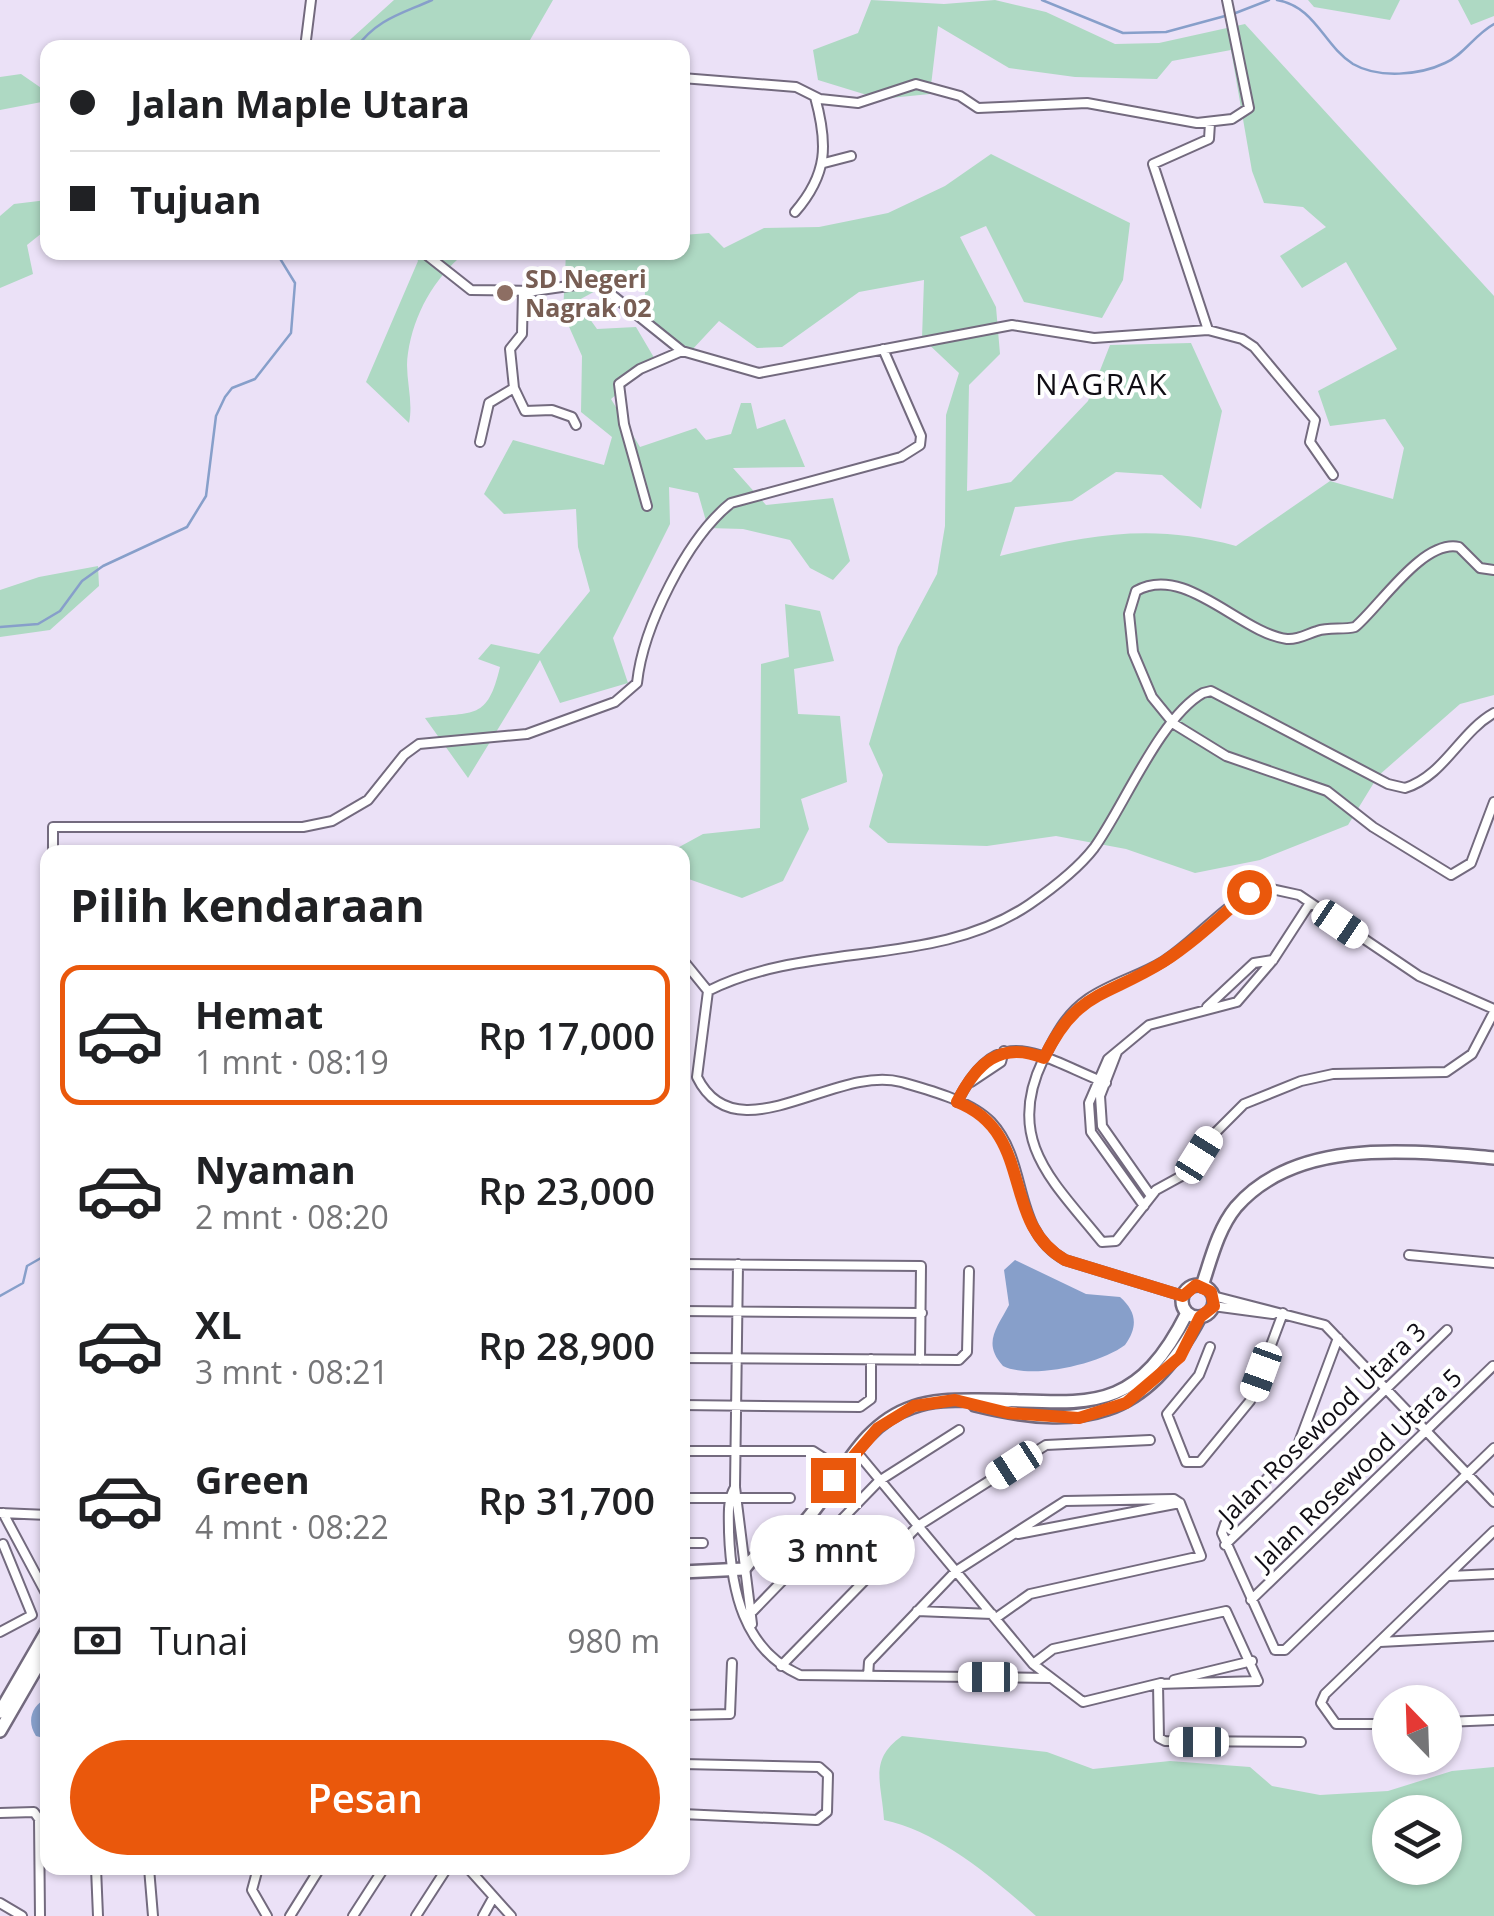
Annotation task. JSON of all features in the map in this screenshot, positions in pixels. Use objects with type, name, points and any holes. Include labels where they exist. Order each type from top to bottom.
[{"type":"street","points":[[306,40],[310,0]]},
{"type":"street","points":[[690,79],[796,87],[815,97],[866,103],[916,84],[958,95],[978,108],[1087,103],[1210,123],[1249,111],[1227,0]]},
{"type":"street","points":[[795,212],[817,182],[824,162],[815,97]]},
{"type":"street","points":[[1208,330],[1153,164],[1205,142],[1211,134],[1210,123]]},
{"type":"street","points":[[824,162],[851,156]]},
{"type":"street","points":[[432,260],[464,288],[523,291],[596,282],[682,350],[759,373],[1012,325],[1094,338],[1208,330],[1242,339],[1264,358],[1315,420],[1310,442],[1333,475]]},
{"type":"street","points":[[523,291],[521,336],[510,349],[514,388],[525,411],[552,410],[572,417],[576,424]]},
{"type":"street","points":[[53,845],[53,827],[302,827],[332,820],[368,800],[404,755],[419,744],[527,734],[615,702],[637,683],[640,649],[698,535],[718,513],[732,502],[901,458],[920,445],[921,436],[883,349]]},
{"type":"street","points":[[647,506],[624,424],[619,384],[640,369],[682,350]]},
{"type":"street","points":[[480,442],[489,402],[514,388]]},
{"type":"street","points":[[1494,570],[1480,568],[1460,548],[1444,548],[1393,585],[1355,627],[1318,630],[1294,639],[1258,629],[1193,593],[1159,585],[1140,588],[1130,614],[1133,652],[1152,697],[1174,724],[1226,756],[1328,791],[1373,827],[1451,875],[1471,863],[1494,802]]},
{"type":"street","points":[[708,990],[752,972],[912,946],[1002,922],[1076,869],[1095,847],[1127,786],[1194,697],[1212,692],[1388,784],[1405,788],[1434,772],[1479,721],[1494,712]]},
{"type":"street","points":[[1274,886],[1310,903],[1419,976],[1494,1011],[1472,1054],[1446,1072],[1333,1074],[1301,1081],[1244,1104],[1211,1136],[1187,1174],[1151,1196],[1116,1242],[1110,1244],[1102,1242],[1035,1153],[1027,1114],[1044,1058],[1073,1011],[1090,998],[1163,962],[1249,892],[1274,886]]},
{"type":"street","points":[[1144,1206],[1091,1132],[1089,1103],[1117,1052],[1149,1025],[1237,1002],[1274,960],[1310,903]]},
{"type":"street","points":[[1204,1010],[1254,963],[1274,960]]},
{"type":"street","points":[[690,969],[708,990],[697,1077],[703,1089],[725,1107],[740,1112],[762,1110],[873,1079],[898,1081],[975,1109],[1001,1137],[1028,1219],[1048,1251],[1065,1260],[1183,1296]]},
{"type":"street","points":[[957,1102],[974,1071],[1004,1051],[1026,1050],[1102,1082]]},
{"type":"street","points":[[1102,1082],[1098,1111],[1102,1126],[1151,1196]]},
{"type":"street","points":[[1202,1286],[1234,1210],[1269,1178],[1293,1166],[1348,1154],[1494,1158]]},
{"type":"street","points":[[1408,1255],[1494,1264]]},
{"type":"street","points":[[690,1264],[921,1266],[920,1360]]},
{"type":"street","points":[[738,1264],[738,1570],[753,1611],[752,1624]]},
{"type":"street","points":[[690,1358],[964,1358],[969,1270]]},
{"type":"street","points":[[1183,1296],[1190,1287],[1202,1286]]},
{"type":"street","points":[[1202,1286],[1214,1301],[1325,1324],[1494,1502]]},
{"type":"street","points":[[690,1572],[738,1570],[754,1555],[775,1546],[804,1522],[855,1450],[896,1414],[914,1406],[955,1400],[1058,1405],[1097,1400],[1120,1391],[1168,1349],[1187,1313],[1183,1296]]},
{"type":"street","points":[[955,1400],[1008,1413],[1057,1418],[1101,1414],[1126,1403],[1163,1375],[1180,1357],[1200,1317],[1214,1301]]},
{"type":"street","points":[[690,1311],[922,1312]]},
{"type":"street","points":[[1187,1313],[1200,1317]]},
{"type":"street","points":[[1210,1347],[1199,1375],[1167,1414],[1186,1462],[1193,1465],[1200,1462],[1250,1401],[1283,1313]]},
{"type":"street","name":"Jalan Rosewood Utara 3","points":[[1225,1545],[1448,1330]]},
{"type":"street","points":[[1338,1338],[1306,1430],[1224,1524],[1225,1545],[1279,1652],[1494,1448]]},
{"type":"street","points":[[690,1405],[867,1404],[871,1360]]},
{"type":"street","name":"Jalan Rosewood Utara 5","points":[[1251,1600],[1493,1366]]},
{"type":"street","points":[[743,1616],[753,1611],[879,1481],[959,1430]]},
{"type":"street","points":[[781,1666],[918,1526],[1046,1444],[1150,1440]]},
{"type":"street","points":[[690,1451],[813,1450],[841,1469]]},
{"type":"street","points":[[855,1450],[1034,1664],[1083,1702],[1252,1660]]},
{"type":"street","points":[[735,1487],[728,1498],[743,1616],[752,1624],[766,1654],[781,1666],[800,1675],[1050,1678]]},
{"type":"street","points":[[690,1498],[790,1498]]},
{"type":"street","points":[[868,1676],[869,1662],[917,1611],[956,1570],[1065,1502],[1174,1499],[1180,1502],[1202,1556],[1030,1594],[994,1616],[917,1611]]},
{"type":"street","points":[[1012,1536],[1180,1502]]},
{"type":"street","points":[[2,1513],[40,1514]]},
{"type":"street","points":[[2,1513],[40,1582]]},
{"type":"street","points":[[1372,1724],[1336,1724],[1324,1711],[1325,1694],[1494,1531]]},
{"type":"street","points":[[0,1632],[32,1614],[2,1544],[18,1540]]},
{"type":"street","points":[[690,1543],[703,1543]]},
{"type":"street","points":[[1449,1576],[1494,1574]]},
{"type":"street","points":[[1034,1664],[1053,1649],[1226,1611],[1259,1674],[1258,1681],[1252,1683],[1158,1684]]},
{"type":"street","points":[[1380,1642],[1494,1636]]},
{"type":"street","points":[[0,1712],[40,1643]]},
{"type":"street","points":[[0,1731],[40,1662]]},
{"type":"street","points":[[690,1715],[730,1714],[732,1663]]},
{"type":"street","points":[[1158,1684],[1157,1730],[1164,1742],[1301,1742]]},
{"type":"street","points":[[1462,1721],[1494,1720]]},
{"type":"street","points":[[690,1764],[819,1767],[828,1775],[828,1812],[816,1820],[690,1814]]},
{"type":"street","points":[[0,1813],[34,1812],[38,1818],[40,1916]]},
{"type":"street","points":[[96,1875],[98,1916]]},
{"type":"street","points":[[149,1875],[153,1916]]},
{"type":"street","points":[[255,1875],[252,1882],[267,1916]]},
{"type":"street","points":[[290,1916],[316,1875]]},
{"type":"street","points":[[353,1916],[379,1875]]},
{"type":"street","points":[[416,1916],[443,1875]]},
{"type":"street","points":[[474,1875],[512,1916]]},
{"type":"street","points":[[483,1916],[494,1898]]},
{"type":"street","points":[[0,1903],[22,1916]]},
{"type":"green space","points":[[394,0],[553,0],[530,40],[350,40]]},
{"type":"green space","points":[[871,0],[944,4],[995,0],[1046,12],[1115,44],[1159,43],[1245,24],[1494,296],[1494,695],[1460,704],[1378,776],[1348,825],[1260,860],[1195,873],[1126,849],[1056,836],[987,846],[888,843],[869,827],[883,775],[869,744],[898,647],[937,574],[945,526],[946,415],[959,373],[922,338],[924,280],[859,292],[782,347],[757,348],[719,321],[690,352],[680,355],[643,319],[646,279],[625,275],[577,301],[597,329],[636,327],[656,361],[611,399],[640,447],[696,428],[706,440],[731,434],[741,403],[751,403],[757,429],[785,419],[805,467],[733,468],[766,505],[833,498],[850,561],[833,580],[810,568],[790,540],[743,529],[708,528],[698,493],[669,487],[670,524],[613,638],[628,683],[560,703],[540,660],[468,778],[425,718],[467,713],[484,705],[500,667],[478,659],[491,644],[539,654],[590,591],[578,547],[576,509],[504,514],[484,494],[513,440],[604,465],[612,437],[581,412],[582,356],[563,313],[566,260],[690,260],[690,234],[709,233],[724,248],[764,228],[819,227],[888,213],[945,186],[991,154],[1130,223],[1123,280],[1102,318],[1024,302],[986,226],[960,237],[996,307],[1000,354],[969,385],[967,491],[1011,482],[1088,401],[1110,345],[1191,343],[1222,411],[1201,509],[1162,475],[1116,472],[1072,501],[1015,507],[1000,556],[1118,534],[1175,535],[1236,546],[1330,481],[1393,499],[1404,448],[1385,419],[1330,426],[1318,391],[1397,349],[1346,262],[1302,288],[1280,256],[1326,227],[1303,207],[1264,203],[1252,171],[1231,50],[1172,61],[1157,79],[1075,77],[1009,68],[938,26],[930,94],[880,99],[818,80],[813,50],[858,33]]},
{"type":"green space","points":[[1308,0],[1400,0],[1390,20],[1314,7]]},
{"type":"green space","points":[[1458,0],[1494,0],[1494,16],[1471,25]]},
{"type":"green space","points":[[21,74],[40,87],[40,102],[0,110],[0,77]]},
{"type":"green space","points":[[40,201],[40,235],[27,245],[33,274],[0,288],[0,216],[14,204]]},
{"type":"green space","points":[[457,260],[435,285],[415,324],[407,362],[409,423],[366,382],[418,261]]},
{"type":"green space","points":[[98,566],[99,586],[50,630],[0,637],[0,590],[39,577]]},
{"type":"green space","points":[[785,604],[820,611],[834,661],[794,669],[798,714],[840,716],[847,782],[801,799],[809,829],[783,881],[742,898],[690,879],[690,845],[683,845],[703,834],[760,828],[761,664],[789,657]]},
{"type":"green space","points":[[902,1736],[1047,1752],[1093,1769],[1170,1761],[1250,1767],[1272,1786],[1320,1795],[1388,1791],[1439,1775],[1462,1775],[1462,1770],[1494,1767],[1494,1916],[1036,1916],[984,1872],[945,1846],[884,1820],[880,1773],[885,1754]]},
{"type":"water","points":[[1015,1260],[1086,1294],[1120,1297],[1134,1320],[1125,1345],[1065,1368],[1030,1371],[1003,1366],[993,1343],[996,1328],[1009,1305],[1004,1270]]},
{"type":"water","points":[[38,1705],[40,1737],[33,1730],[31,1719]]},
{"type":"waterway","points":[[362,40],[381,24],[432,0]]},
{"type":"waterway","points":[[1042,0],[1123,33],[1166,32],[1225,16]]},
{"type":"waterway","points":[[1233,14],[1269,0]]},
{"type":"waterway","points":[[1277,0],[1301,10],[1353,64],[1375,72],[1412,73],[1445,63],[1494,24]]},
{"type":"waterway","points":[[0,627],[38,624],[60,611],[82,581],[103,566],[187,527],[206,496],[216,416],[225,397],[232,388],[255,379],[291,333],[295,283],[281,260]]},
{"type":"waterway","points":[[0,1296],[23,1283],[27,1266],[40,1259]]},
{"type":"place","name":"SD Negeri Nagrak 02","points":[[505,293]]},
{"type":"district","name":"NAGRAK","points":[[1102,385]]},
{"type":"route","points":[[833,1480],[878,1428],[914,1406],[955,1400],[1008,1413],[1057,1418],[1101,1414],[1144,1391],[1180,1357],[1200,1317],[1214,1306],[1211,1292],[1196,1285],[1183,1296],[1065,1260],[1048,1251],[1028,1219],[1010,1153],[992,1122],[957,1102],[974,1071],[995,1054],[1016,1049],[1044,1058],[1073,1011],[1090,998],[1163,962],[1249,892]]}]
